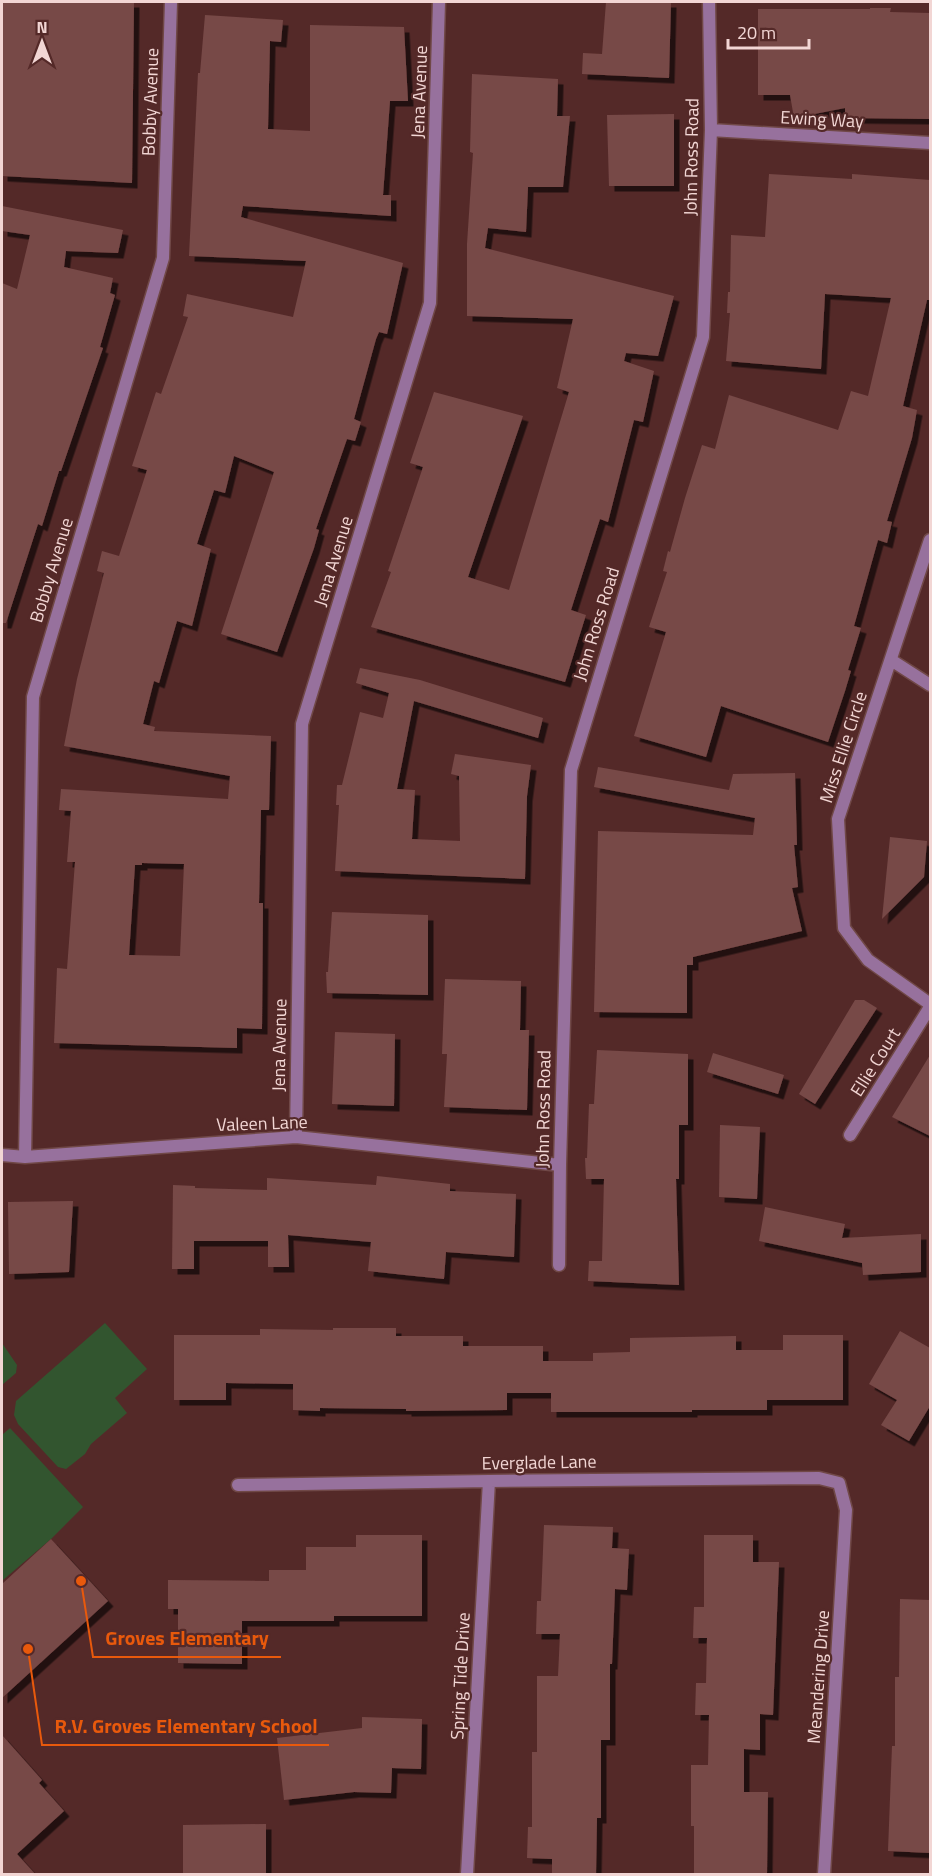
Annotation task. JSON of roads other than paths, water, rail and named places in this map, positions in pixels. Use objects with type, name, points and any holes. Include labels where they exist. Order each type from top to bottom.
[{"type":"street","name":"Bobby Avenue","points":[[25,1157],[33,697],[163,258],[171,2]]},
{"type":"street","name":"Jena Avenue","points":[[296,1137],[302,724],[430,303],[439,2]]},
{"type":"street","name":"John Ross Road","points":[[559,1265],[571,770],[703,337],[711,130],[709,2]]},
{"type":"street","name":"Ewing Way","points":[[711,130],[930,143]]},
{"type":"street","name":"Miss Ellie Circle","points":[[930,540],[838,819],[844,928],[868,960],[930,1005]]},
{"type":"street","points":[[891,660],[930,685]]},
{"type":"street","name":"Ellie Court","points":[[850,1135],[930,1005]]},
{"type":"street","name":"Valeen Lane","points":[[2,1155],[25,1157],[296,1137],[560,1165]]},
{"type":"street","name":"Everglade Lane","points":[[238,1485],[489,1480],[819,1478],[839,1483]]},
{"type":"street","name":"Spring Tide Drive","points":[[467,1875],[489,1480]]},
{"type":"street","name":"Meandering Drive","points":[[824,1875],[846,1510],[839,1483]]},
{"type":"place","name":"Groves Elementary","points":[[81,1581]]},
{"type":"place","name":"R.V. Groves Elementary School","points":[[28,1649]]}]
